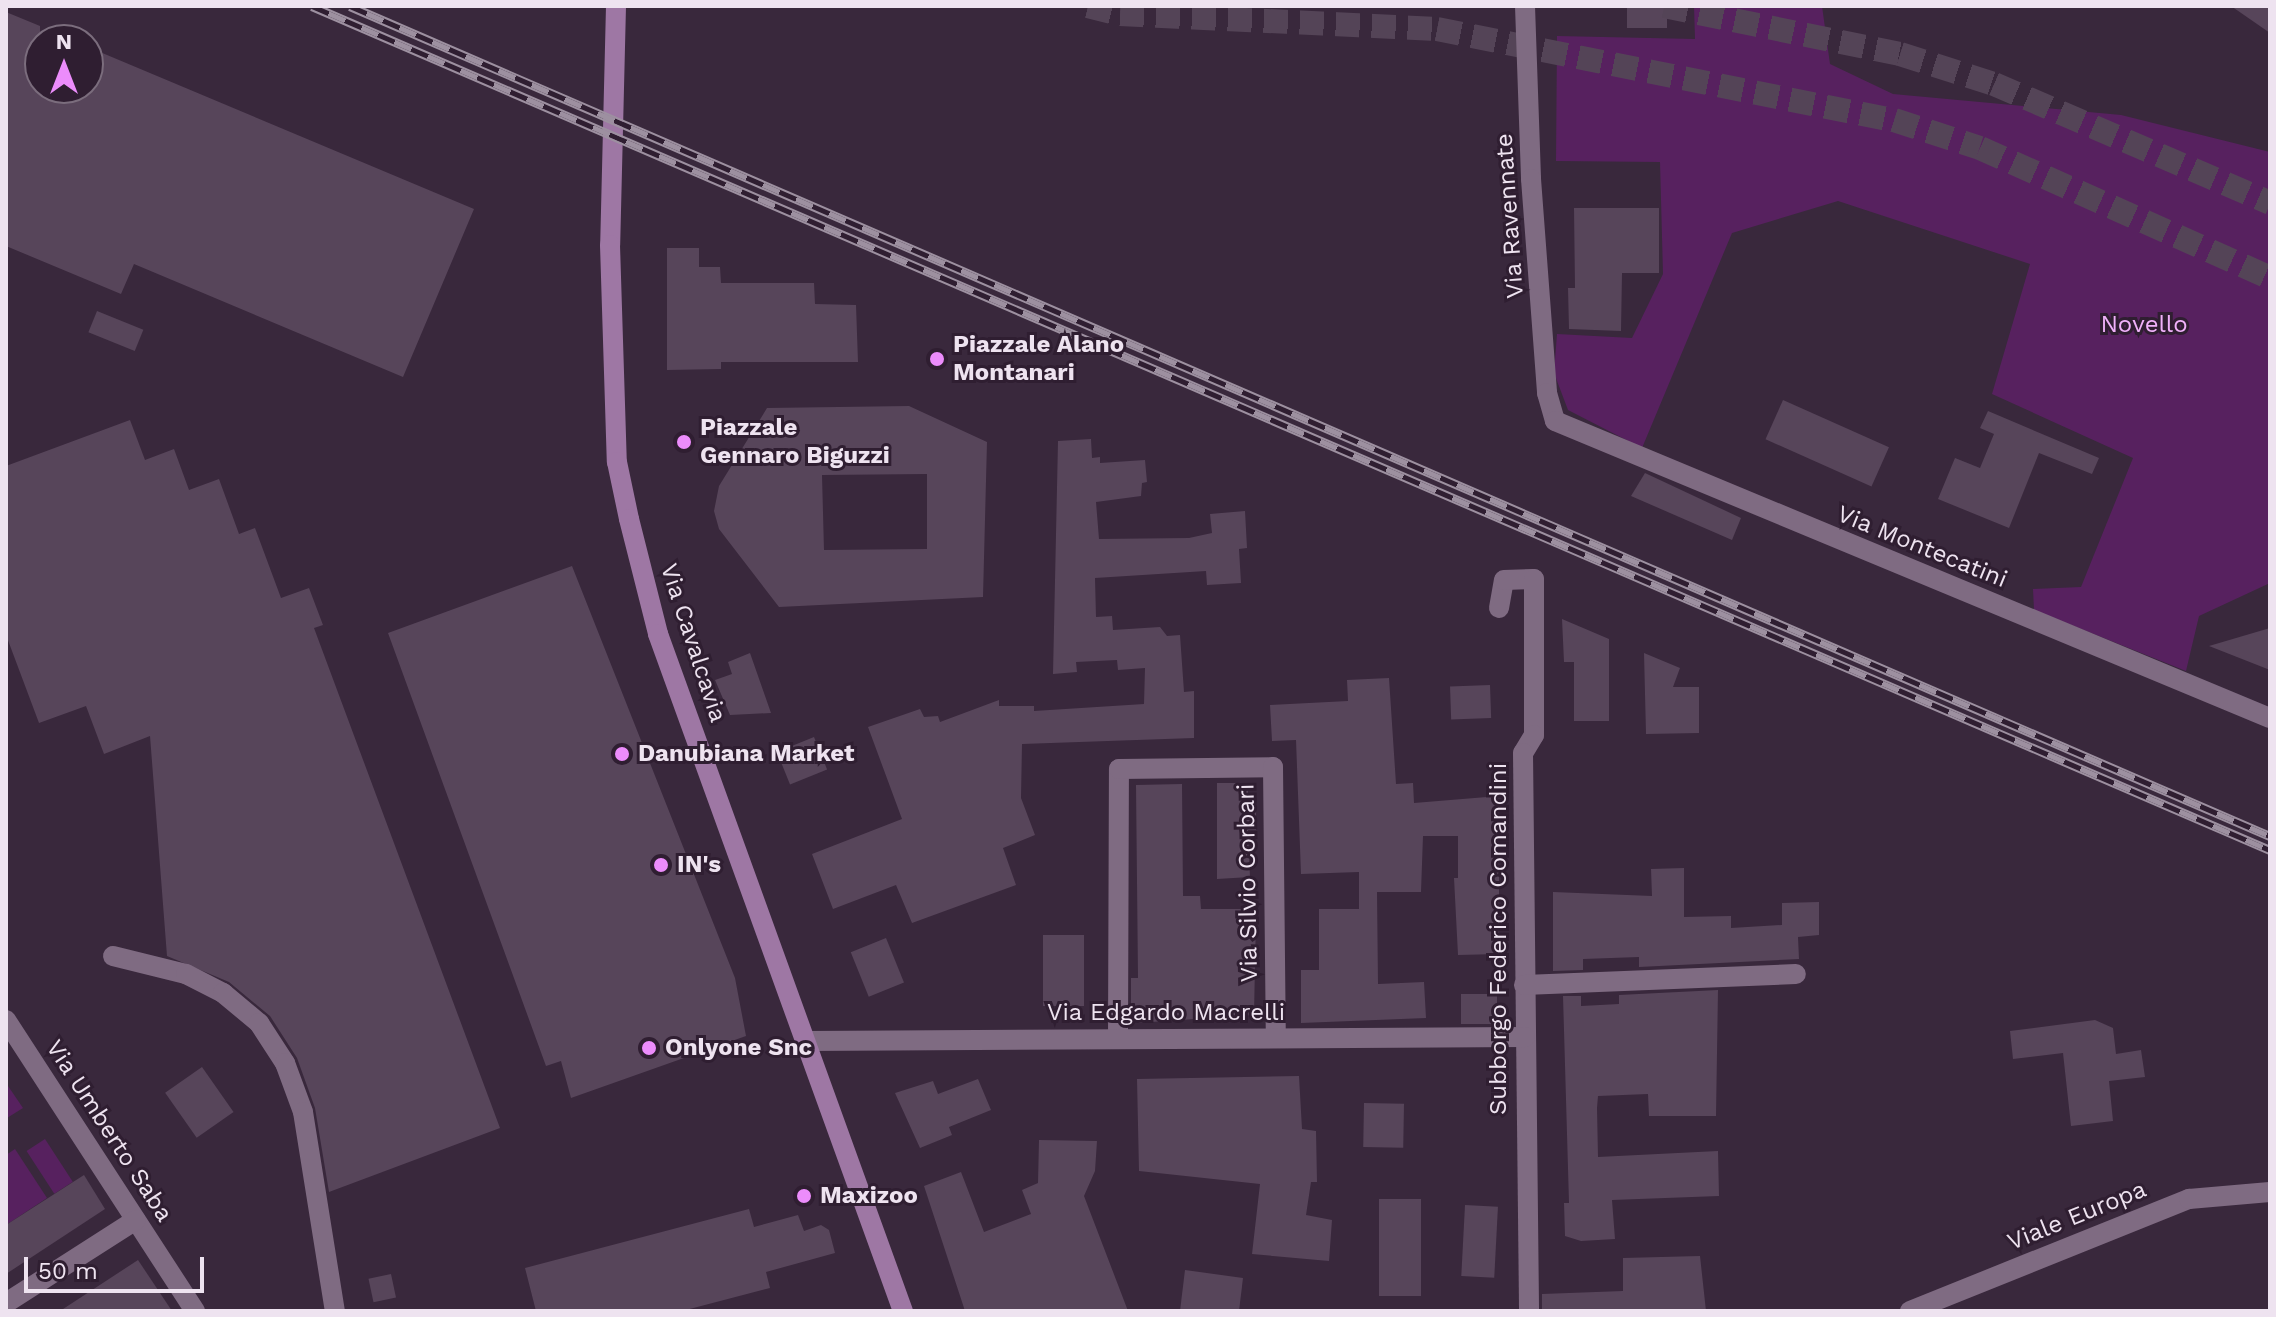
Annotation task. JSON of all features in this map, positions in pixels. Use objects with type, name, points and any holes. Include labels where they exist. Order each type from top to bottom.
[{"type":"main road","name":"Via Cavalcavia","points":[[616,6],[610,245],[620,476],[658,634],[903,1311]]},
{"type":"street","name":"Via Ravennate","points":[[1525,6],[1531,179],[1547,393],[1555,421]]},
{"type":"street","name":"Via Montecatini","points":[[1555,421],[2270,718]]},
{"type":"street","name":"Subborgo Federico Comandini","points":[[1499,608],[1504,580],[1534,579],[1534,735],[1523,753],[1529,1311]]},
{"type":"street","name":"Via Silvio Corbari","points":[[1118,1039],[1119,769],[1273,767],[1276,1038]]},
{"type":"street","points":[[113,956],[186,974],[223,993],[259,1023],[285,1063],[303,1112],[335,1311]]},
{"type":"street","points":[[1524,985],[1796,974]]},
{"type":"street","name":"Via Umberto Saba","points":[[6,1020],[195,1311]]},
{"type":"street","name":"Via Edgardo Macrelli","points":[[807,1041],[1525,1037]]},
{"type":"street","name":"Viale Europa","points":[[1910,1311],[2189,1199],[2270,1192]]},
{"type":"street","points":[[6,1303],[136,1220]]},
{"type":"green space","name":"Novello","points":[[1694,6],[1822,6],[1830,64],[1893,94],[2121,115],[2270,152],[2270,583],[2199,616],[2186,671],[2034,610],[2033,589],[2081,587],[2133,458],[1992,394],[2030,264],[1838,201],[1732,233],[1642,448],[1568,410],[1554,373],[1557,334],[1632,338],[1663,274],[1660,162],[1556,161],[1557,36],[1695,39]]},
{"type":"green space","points":[[6,1083],[23,1108],[7,1118],[6,1117]]},
{"type":"green space","points":[[45,1139],[73,1182],[54,1194],[27,1151]]},
{"type":"green space","points":[[15,1149],[47,1198],[6,1225],[6,1155]]},
{"type":"building","points":[[1627,6],[1667,6],[1667,28],[1627,28]]},
{"type":"building","points":[[2231,6],[2270,6],[2270,33]]},
{"type":"building","points":[[6,12],[35,24],[24,24],[24,104],[104,104],[104,54],[474,209],[403,377],[134,264],[121,294],[6,246]]},
{"type":"building","points":[[1574,208],[1659,208],[1659,273],[1622,273],[1621,331],[1569,329],[1568,288],[1575,288]]},
{"type":"building","points":[[667,248],[699,248],[699,267],[720,267],[721,283],[814,283],[815,304],[856,305],[858,362],[721,362],[721,369],[667,370]]},
{"type":"building","points":[[97,311],[143,330],[135,351],[88,332]]},
{"type":"building","points":[[1783,400],[1889,447],[1871,486],[1766,439]]},
{"type":"building","points":[[909,406],[987,442],[983,597],[779,607],[719,529],[714,511],[719,486],[767,408]],"holes":[[[927,474],[927,549],[824,550],[822,475]]]},
{"type":"building","points":[[1988,411],[2099,458],[2092,474],[2039,453],[2009,528],[1938,499],[1955,458],[1980,468],[1994,434],[1980,428]]},
{"type":"building","points":[[130,420],[145,460],[174,449],[189,490],[219,479],[239,534],[255,528],[281,598],[309,588],[323,625],[314,628],[500,1128],[329,1192],[315,1108],[297,1058],[270,1016],[229,982],[167,956],[150,736],[104,754],[86,706],[39,723],[6,635],[6,466]]},
{"type":"building","points":[[1091,439],[1092,458],[1100,457],[1100,463],[1145,460],[1147,482],[1142,483],[1141,496],[1096,502],[1099,539],[1189,538],[1212,533],[1210,514],[1245,511],[1247,548],[1239,549],[1241,583],[1207,585],[1206,571],[1095,578],[1096,617],[1112,616],[1113,630],[1160,627],[1167,636],[1180,635],[1184,692],[1194,691],[1194,738],[1022,744],[1021,798],[1035,835],[1003,848],[1016,885],[912,923],[896,885],[833,909],[812,854],[902,819],[868,727],[920,709],[924,717],[938,716],[940,722],[999,700],[999,706],[1034,706],[1034,711],[1144,704],[1145,668],[1118,670],[1117,660],[1076,662],[1077,672],[1053,674],[1058,441]]},
{"type":"building","points":[[1645,473],[1741,518],[1732,540],[1631,496]]},
{"type":"building","points":[[572,566],[735,978],[746,1036],[571,1098],[561,1061],[546,1066],[388,633]]},
{"type":"building","points":[[1562,619],[1609,639],[1609,721],[1574,721],[1574,662],[1564,662]]},
{"type":"building","points":[[2270,628],[2270,670],[2209,646]]},
{"type":"building","points":[[750,653],[771,713],[730,715],[715,680],[732,674],[728,662]]},
{"type":"building","points":[[1644,653],[1680,668],[1673,687],[1699,687],[1699,733],[1646,734]]},
{"type":"building","points":[[1389,678],[1396,784],[1413,783],[1414,803],[1499,796],[1499,954],[1458,955],[1454,878],[1458,878],[1458,836],[1423,836],[1421,892],[1377,892],[1378,984],[1424,982],[1426,1018],[1301,1023],[1301,970],[1319,970],[1319,909],[1359,909],[1359,872],[1301,874],[1296,740],[1272,741],[1270,705],[1348,701],[1347,680]]},
{"type":"building","points":[[1490,685],[1491,718],[1451,719],[1450,686]]},
{"type":"building","points":[[814,737],[827,769],[790,784],[777,752]]},
{"type":"building","points":[[1217,783],[1248,783],[1248,803],[1256,802],[1256,830],[1248,830],[1250,877],[1217,879]]},
{"type":"building","points":[[1182,784],[1183,896],[1200,896],[1201,909],[1250,909],[1251,916],[1256,916],[1254,1015],[1136,1023],[1136,1013],[1131,1013],[1131,978],[1138,978],[1136,785]]},
{"type":"building","points":[[1684,868],[1684,917],[1731,916],[1731,928],[1782,925],[1782,903],[1819,902],[1819,935],[1798,937],[1799,959],[1639,967],[1639,957],[1583,959],[1583,970],[1553,971],[1553,892],[1652,896],[1651,869]]},
{"type":"building","points":[[1043,935],[1084,935],[1084,1006],[1043,1006]]},
{"type":"building","points":[[886,938],[904,983],[869,997],[851,952]]},
{"type":"building","points":[[1718,990],[1716,1116],[1649,1116],[1648,1094],[1598,1096],[1597,1108],[1598,1157],[1718,1151],[1719,1196],[1612,1200],[1615,1239],[1581,1241],[1565,1236],[1564,1203],[1569,1203],[1563,996],[1581,996],[1581,1006],[1619,1004],[1619,995]]},
{"type":"building","points":[[1461,994],[1497,994],[1497,1024],[1461,1024]]},
{"type":"building","points":[[2095,1020],[2113,1028],[2116,1054],[2141,1050],[2145,1077],[2109,1081],[2113,1121],[2071,1126],[2063,1053],[2013,1059],[2010,1031]]},
{"type":"building","points":[[202,1067],[234,1112],[197,1138],[165,1093]]},
{"type":"building","points":[[1299,1076],[1302,1129],[1316,1131],[1317,1182],[1311,1182],[1306,1215],[1332,1220],[1329,1261],[1252,1254],[1260,1184],[1139,1171],[1137,1079]]},
{"type":"building","points":[[978,1079],[991,1110],[949,1127],[952,1135],[920,1148],[895,1093],[933,1081],[938,1094]]},
{"type":"building","points":[[1364,1103],[1404,1104],[1403,1148],[1363,1147]]},
{"type":"building","points":[[1039,1140],[1097,1141],[1095,1171],[1084,1196],[1128,1311],[965,1311],[924,1186],[961,1172],[984,1232],[1031,1214],[1022,1190],[1038,1183]]},
{"type":"building","points":[[84,1175],[105,1209],[6,1274],[6,1225]]},
{"type":"building","points":[[1379,1199],[1421,1199],[1421,1296],[1379,1296]]},
{"type":"building","points":[[1465,1205],[1498,1207],[1494,1278],[1461,1276]]},
{"type":"building","points":[[749,1209],[754,1227],[798,1215],[804,1231],[821,1225],[829,1230],[835,1253],[766,1272],[770,1288],[682,1311],[536,1311],[525,1268]]},
{"type":"building","points":[[1700,1256],[1706,1311],[1542,1311],[1542,1294],[1623,1291],[1623,1258]]},
{"type":"building","points":[[138,1260],[172,1311],[60,1311]]},
{"type":"building","points":[[1185,1270],[1243,1278],[1239,1311],[1180,1311]]},
{"type":"building","points":[[391,1274],[396,1297],[373,1302],[369,1279]]},
{"type":"tunnel","points":[[1088,6],[1120,14],[1437,29],[1894,120],[1980,148],[2270,278]]},
{"type":"tunnel","points":[[1664,6],[1900,54],[1994,84],[2270,203]]},
{"type":"railway","points":[[312,6],[2270,850]]},
{"type":"railway","points":[[350,6],[2270,836]]},
{"type":"place","name":"Piazzale Alano Montanari","points":[[937,359]]},
{"type":"place","name":"Piazzale Gennaro Biguzzi","points":[[684,442]]},
{"type":"place","name":"Danubiana Market","points":[[622,754]]},
{"type":"place","name":"IN's","points":[[661,865]]},
{"type":"place","name":"Onlyone Snc","points":[[649,1048]]},
{"type":"place","name":"Maxizoo","points":[[804,1196]]}]
